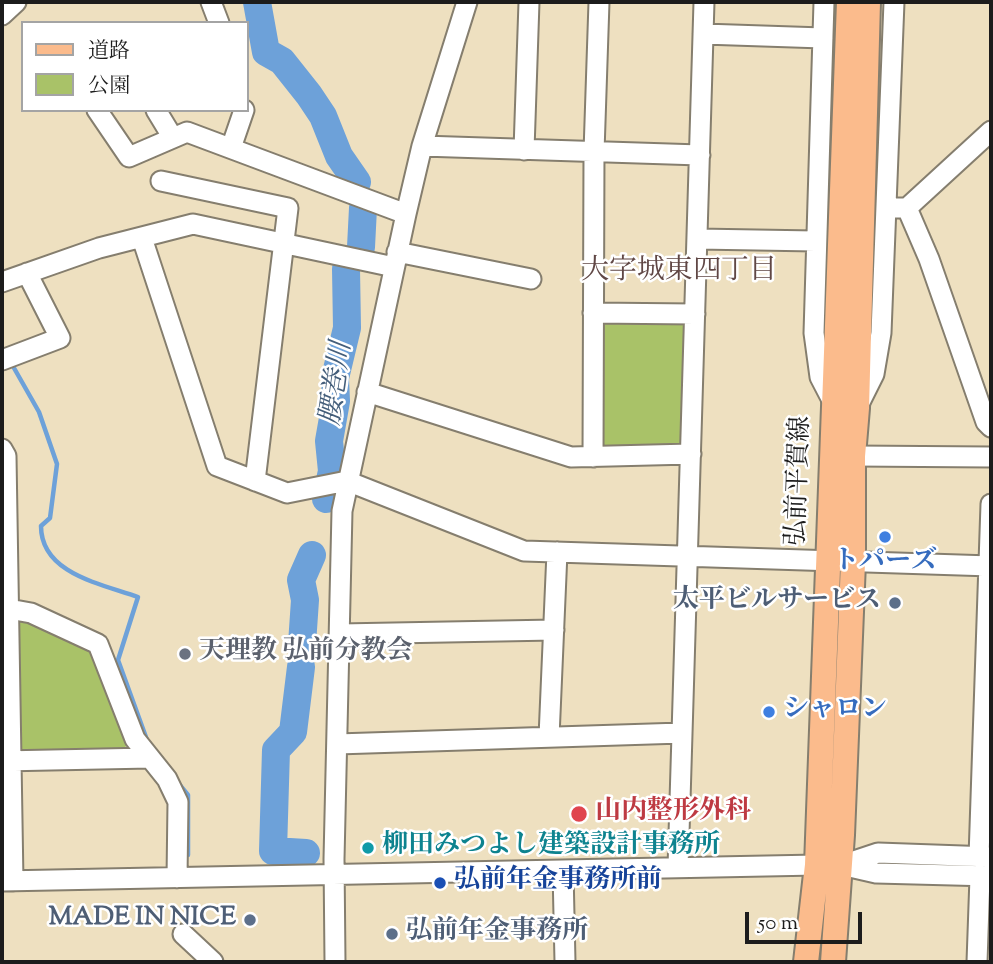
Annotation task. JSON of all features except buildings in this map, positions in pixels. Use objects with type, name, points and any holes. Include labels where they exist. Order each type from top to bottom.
[{"type":"main road","name":"弘前平賀線","points":[[833,962],[829,865],[827,562],[849,2]]},
{"type":"main road","name":"弘前平賀線","points":[[806,962],[829,865],[853,562],[853,456],[857,408],[868,2]]},
{"type":"street","points":[[2,15],[16,2]]},
{"type":"street","points":[[211,2],[218,21]]},
{"type":"street","points":[[335,962],[334,876],[342,511],[335,483],[367,392],[422,146],[467,2]]},
{"type":"street","points":[[524,150],[529,2]]},
{"type":"street","points":[[593,457],[594,152],[599,2]]},
{"type":"street","points":[[678,867],[704,2]]},
{"type":"street","points":[[824,2],[814,333],[820,377],[833,402]]},
{"type":"street","points":[[857,408],[874,374],[881,333],[894,2]]},
{"type":"street","points":[[703,34],[822,38]]},
{"type":"street","points":[[98,112],[129,157],[187,132],[406,214]]},
{"type":"street","points":[[157,112],[173,138]]},
{"type":"street","points":[[231,148],[243,112]]},
{"type":"street","points":[[884,206],[907,208],[991,131]]},
{"type":"street","points":[[422,146],[700,155]]},
{"type":"street","points":[[161,181],[288,208],[255,481]]},
{"type":"street","points":[[907,208],[929,259],[986,422],[991,427]]},
{"type":"street","points":[[2,282],[99,248],[193,224],[284,243],[531,279]]},
{"type":"street","points":[[142,238],[216,466],[287,493],[335,483],[524,551],[990,566]]},
{"type":"street","points":[[698,239],[815,241]]},
{"type":"street","points":[[2,360],[60,338],[27,273]]},
{"type":"street","points":[[593,313],[695,314]]},
{"type":"street","points":[[367,392],[571,457],[691,454]]},
{"type":"street","points":[[2,449],[6,456],[5,513],[9,609],[7,881],[829,865],[876,873],[985,867]]},
{"type":"street","points":[[853,456],[991,457]]},
{"type":"street","points":[[977,962],[985,867],[991,504]]},
{"type":"street","points":[[549,737],[557,552]]},
{"type":"street","points":[[9,609],[32,613],[98,644],[135,739],[167,779],[178,802],[177,878]]},
{"type":"street","points":[[340,634],[554,630]]},
{"type":"street","points":[[337,744],[682,733]]},
{"type":"street","points":[[6,761],[150,758]]},
{"type":"street","points":[[563,870],[565,962]]},
{"type":"street","points":[[183,934],[213,962]]},
{"type":"green space","points":[[605,319],[684,321],[689,326],[684,444],[680,448],[604,450],[600,445],[601,326]]},
{"type":"green space","points":[[24,619],[94,649],[129,742],[121,753],[23,754],[17,750],[15,624]]},
{"type":"waterway","name":"腰巻川","points":[[257,2],[266,52],[282,61],[309,95],[323,116],[339,156],[357,182]]},
{"type":"waterway","name":"腰巻川","points":[[361,247],[363,208]]},
{"type":"waterway","name":"腰巻川","points":[[326,499],[332,471],[329,441],[336,401],[335,378],[347,328],[346,269]]},
{"type":"waterway","points":[[14,368],[39,412],[57,464],[50,518],[41,526],[44,542],[51,556],[76,575],[138,597],[118,660],[147,740]]},
{"type":"waterway","name":"腰巻川","points":[[302,644],[305,600],[301,580],[312,555]]},
{"type":"waterway","name":"腰巻川","points":[[301,667],[293,732],[276,750],[273,851],[306,853]]},
{"type":"waterway","points":[[179,784],[188,795],[188,855]]},
{"type":"place","name":"トパーズ","points":[[885,537]]},
{"type":"place","name":"太平ビルサービス","points":[[895,603]]},
{"type":"place","name":"天理教 弘前分教会","points":[[185,654]]},
{"type":"place","name":"シャロン","points":[[769,712]]},
{"type":"place","name":"山内整形外科","points":[[579,814]]},
{"type":"place","name":"柳田みつよし建築設計事務所","points":[[368,848]]},
{"type":"place","name":"弘前年金事務所前","points":[[440,883]]},
{"type":"place","name":"MADE IN NICE","points":[[250,920]]},
{"type":"place","name":"弘前年金事務所","points":[[392,934]]},
{"type":"district","name":"大字城東四丁目","points":[[679,273]]}]
